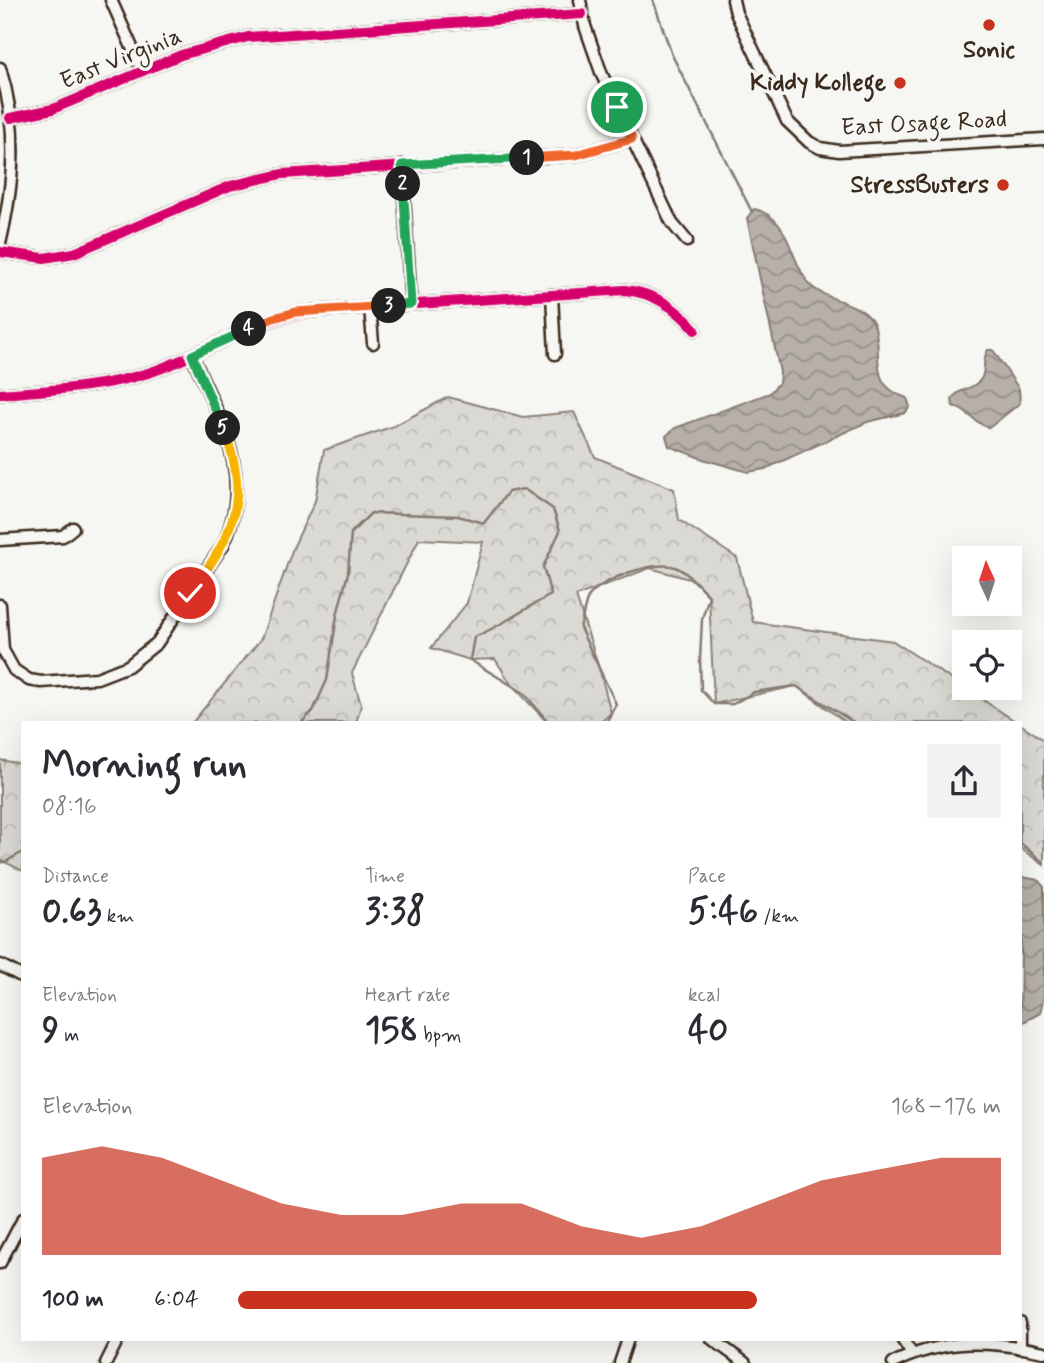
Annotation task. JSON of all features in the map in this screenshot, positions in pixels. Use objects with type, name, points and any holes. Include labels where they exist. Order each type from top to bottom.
[{"type":"street","points":[[111,0],[142,70]]},
{"type":"street","points":[[580,0],[592,50],[672,223],[687,241]]},
{"type":"street","name":"East Osage Road","points":[[733,0],[736,13],[787,121],[809,142],[820,148],[839,151],[1044,139]]},
{"type":"street","name":"East Virginia","points":[[10,118],[39,113],[76,101],[181,55],[248,37],[582,14]]},
{"type":"street","points":[[0,68],[10,118],[13,171],[0,244]]},
{"type":"street","points":[[0,252],[44,258],[74,253],[230,186],[258,178],[300,171],[576,155],[632,139]]},
{"type":"street","points":[[402,165],[411,304]]},
{"type":"street","points":[[0,394],[119,381],[150,372],[285,315],[370,307],[625,290],[642,292],[657,298],[672,307],[695,330]]},
{"type":"street","points":[[552,295],[555,354]]},
{"type":"street","points":[[370,307],[373,344]]},
{"type":"street","points":[[0,605],[4,650],[14,670],[24,677],[41,682],[97,678],[128,666],[157,643],[223,545],[231,528],[237,502],[237,470],[232,451],[192,355]]},
{"type":"street","points":[[0,540],[63,536],[73,528]]},
{"type":"street","points":[[0,965],[21,976]]},
{"type":"street","points":[[0,1263],[21,1223]]},
{"type":"street","points":[[117,1341],[107,1360],[120,1363]]},
{"type":"street","points":[[620,1363],[627,1341]]},
{"type":"street","points":[[715,1341],[745,1363]]},
{"type":"street","points":[[903,1341],[912,1354]]},
{"type":"street","points":[[1020,1341],[1020,1348]]},
{"type":"street","points":[[893,1363],[931,1348],[970,1342],[1041,1351]]},
{"type":"green space","points":[[448,397],[523,417],[574,412],[595,457],[674,489],[679,520],[737,558],[753,622],[893,641],[952,680],[952,700],[983,700],[1015,721],[844,721],[796,686],[714,704],[709,596],[693,580],[650,568],[576,596],[611,713],[602,721],[546,721],[511,684],[495,659],[470,660],[431,648],[467,603],[483,542],[419,539],[352,673],[361,705],[357,721],[194,721],[261,639],[293,548],[315,501],[324,450],[394,426]]},
{"type":"green space","points":[[1022,725],[1044,740],[1044,865],[1022,849]]},
{"type":"green space","points":[[0,760],[21,764],[21,870],[5,862],[0,863]]},
{"type":"water","points":[[754,209],[766,214],[782,230],[809,284],[825,295],[864,312],[871,319],[877,338],[881,378],[886,386],[907,398],[910,407],[905,413],[867,422],[765,469],[748,472],[669,446],[666,436],[675,428],[770,393],[779,383],[780,372],[747,218]]},
{"type":"water","points":[[988,350],[993,350],[1019,389],[1020,403],[989,428],[953,406],[952,399],[981,379]]},
{"type":"water","points":[[1022,877],[1038,880],[1044,887],[1044,996],[1040,1013],[1022,1023]]},
{"type":"waterway","points":[[653,0],[672,55],[752,212]]},
{"type":"waterway","points":[[303,721],[313,711],[327,680],[337,615],[348,573],[351,533],[371,513],[458,516],[484,523],[508,492],[524,489],[553,509],[560,531],[543,567],[551,595],[474,637],[470,660],[524,693],[547,721]]},
{"type":"waterway","points":[[607,721],[616,704],[580,628],[587,599],[605,583],[629,572],[655,566],[675,567],[709,596],[702,619],[701,690],[714,704],[733,704],[754,692],[796,686],[852,721]]},
{"type":"waterway","points":[[1022,845],[1044,863]]},
{"type":"waterway","points":[[0,860],[5,862],[21,853]]},
{"type":"cycle path","points":[[10,118],[53,109],[181,55],[248,37],[582,14]]},
{"type":"cycle path","points":[[0,252],[44,258],[74,253],[230,186],[282,174],[576,155],[632,139]]},
{"type":"cycle path","points":[[0,394],[75,388],[130,378],[169,365],[270,321],[313,311],[625,290],[656,298],[681,315],[695,330]]},
{"type":"place","name":"Sonic","points":[[989,25]]},
{"type":"place","name":"Kiddy Kollege","points":[[900,83]]},
{"type":"place","name":"StressBusters","points":[[1003,185]]},
{"type":"route","points":[[190,593],[223,545],[234,519],[237,502],[237,470],[232,451],[192,355],[273,318],[296,312],[411,304],[402,165],[591,152],[632,139],[617,107]]}]
